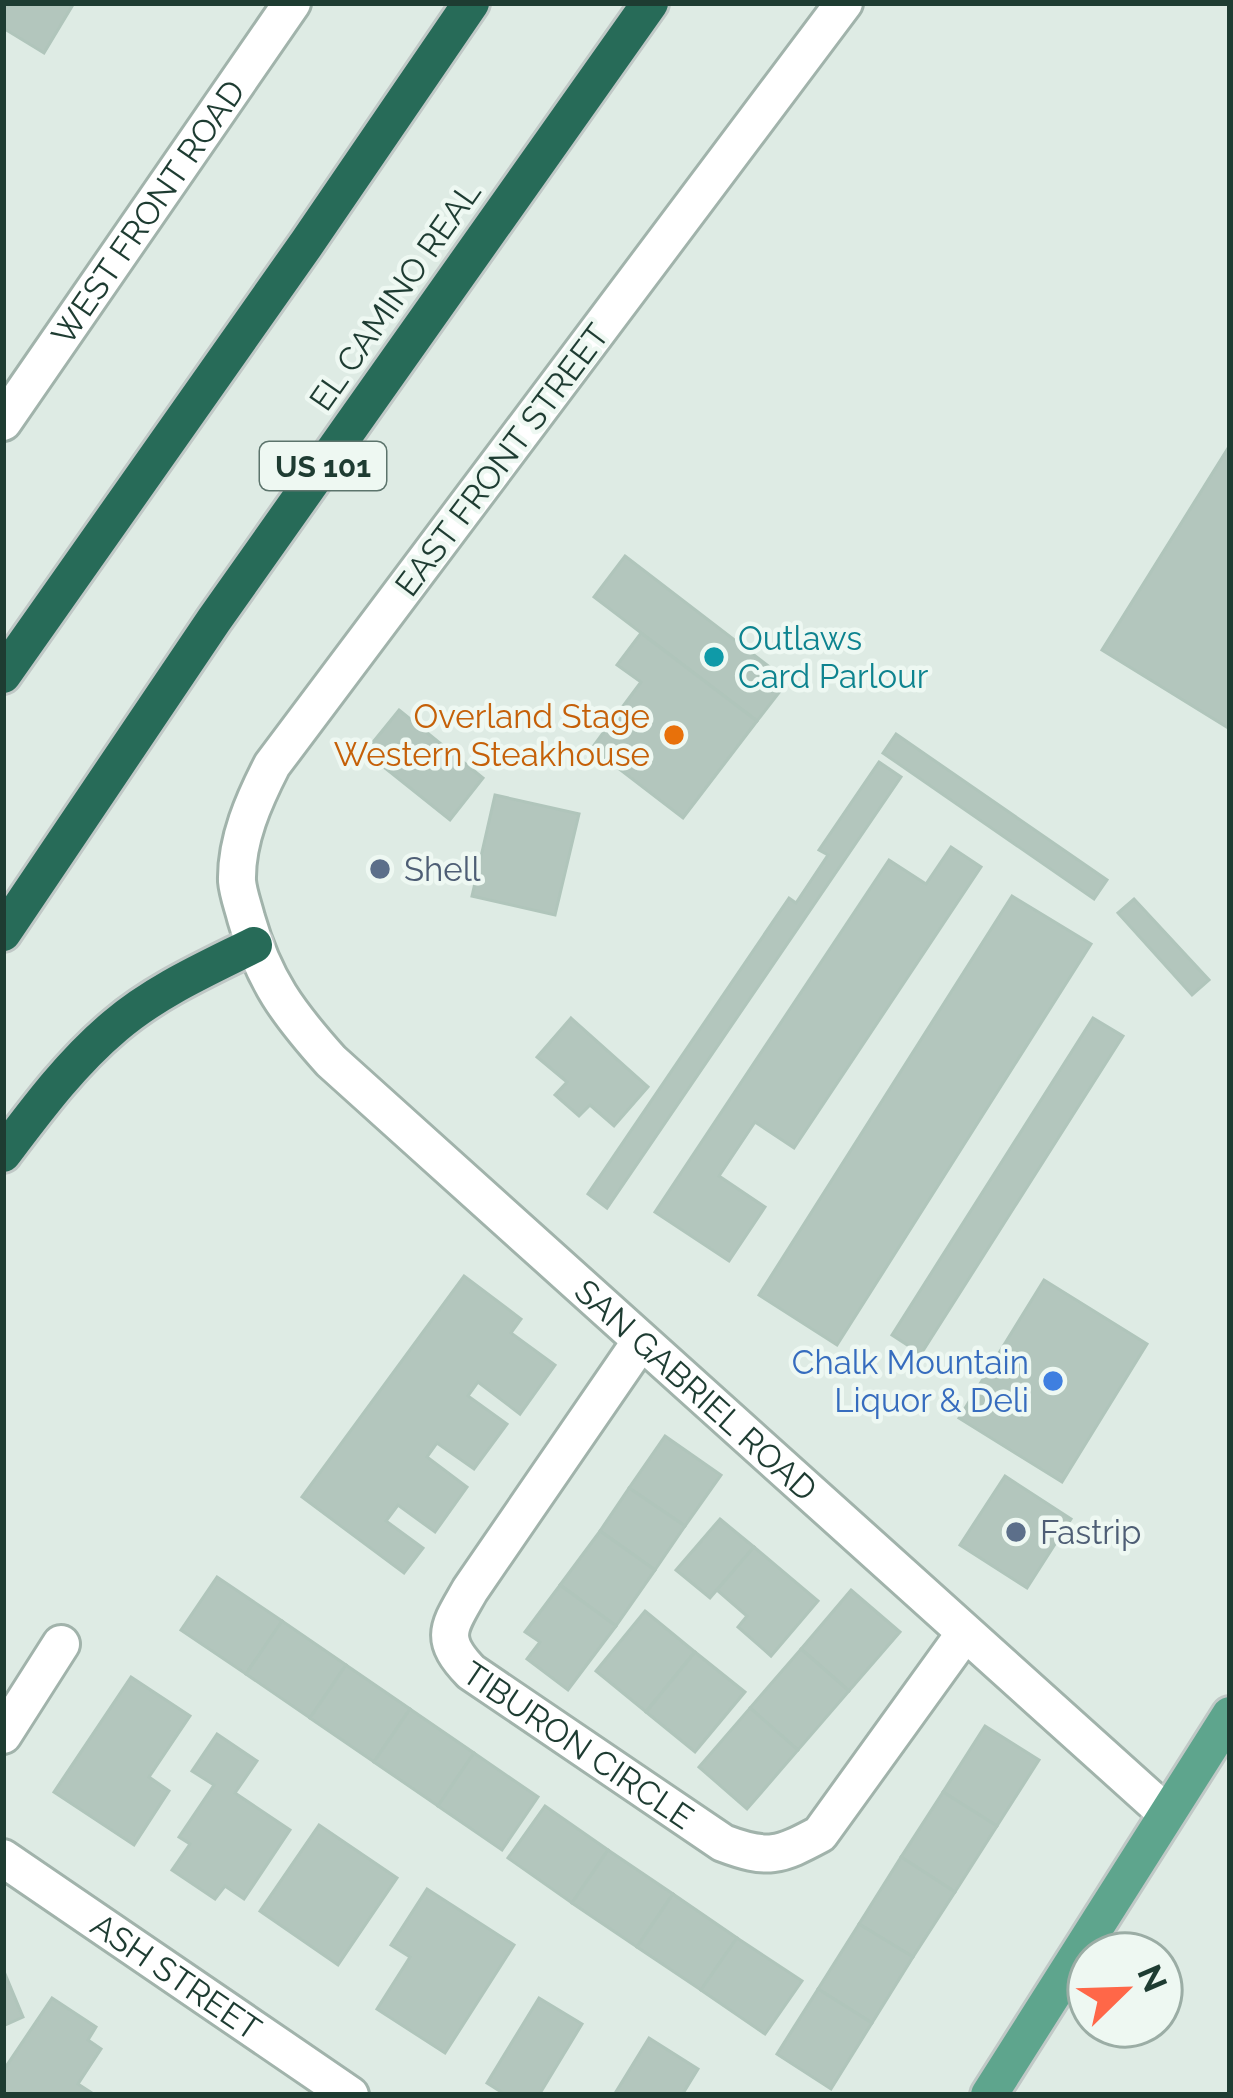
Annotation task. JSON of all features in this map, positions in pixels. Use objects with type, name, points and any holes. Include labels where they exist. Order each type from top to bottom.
[{"type":"highway","points":[[3,675],[471,3]]},
{"type":"highway","name":"EL CAMINO REAL","points":[[3,933],[228,601],[650,3]]},
{"type":"highway","points":[[3,1154],[55,1085],[115,1026],[166,991],[254,945]]},
{"type":"main road","points":[[988,2095],[1230,1714]]},
{"type":"street","name":"WEST FRONT ROAD","points":[[3,422],[292,3]]},
{"type":"street","name":"EAST FRONT STREET","points":[[254,945],[237,884],[241,846],[254,800],[272,765],[844,3]]},
{"type":"street","name":"SAN GABRIEL ROAD","points":[[254,945],[278,995],[332,1061],[1166,1813]]},
{"type":"street","name":"TIBURON CIRCLE","points":[[641,1341],[449,1626],[453,1654],[470,1672],[723,1843],[752,1854],[785,1853],[820,1834],[965,1633]]},
{"type":"street","points":[[3,1735],[61,1644]]},
{"type":"street","name":"ASH STREET","points":[[3,1858],[350,2095]]},
{"type":"building","points":[[3,3],[74,3],[44,53],[3,28]]},
{"type":"building","points":[[1230,445],[1230,729],[1102,650]]},
{"type":"building","name":"Outlaws Card Parlour","points":[[625,556],[788,681],[757,721],[594,597]]},
{"type":"building","name":"Overland Stage Western Steakhouse","points":[[641,633],[757,721],[683,818],[592,748],[641,682],[617,665]]},
{"type":"building","points":[[399,710],[483,778],[450,820],[365,752]]},
{"type":"building","points":[[896,734],[1107,880],[1094,899],[883,753]]},
{"type":"building","points":[[879,762],[901,777],[607,1208],[588,1194],[789,898],[796,903],[828,855],[819,850]]},
{"type":"building","points":[[495,795],[579,814],[555,915],[472,896]]},
{"type":"building","points":[[951,847],[981,867],[794,1148],[755,1122],[719,1176],[765,1207],[729,1261],[655,1212],[889,860],[926,884]]},
{"type":"building","points":[[1012,896],[1091,944],[837,1345],[759,1295]]},
{"type":"building","points":[[1134,899],[1209,980],[1192,995],[1118,913]]},
{"type":"building","points":[[571,1018],[648,1087],[614,1126],[590,1105],[579,1116],[555,1095],[567,1082],[537,1057]]},
{"type":"building","points":[[1093,1018],[1123,1036],[921,1354],[892,1335]]},
{"type":"building","points":[[464,1276],[521,1319],[511,1333],[555,1365],[520,1414],[478,1382],[468,1396],[507,1424],[474,1469],[437,1443],[427,1457],[467,1487],[435,1532],[398,1505],[386,1521],[423,1548],[404,1573],[302,1497]]},
{"type":"building","name":"Chalk Mountain Liquor & Deli","points":[[1044,1280],[1147,1344],[1062,1482],[959,1418]]},
{"type":"building","points":[[665,1436],[721,1475],[685,1526],[629,1488]]},
{"type":"building","name":"Fastrip","points":[[1005,1476],[1071,1519],[1027,1588],[960,1545]]},
{"type":"building","points":[[629,1488],[685,1526],[655,1570],[600,1531]]},
{"type":"building","points":[[720,1519],[754,1547],[710,1598],[676,1570]]},
{"type":"building","points":[[600,1531],[655,1570],[616,1626],[560,1585]]},
{"type":"building","points":[[754,1547],[818,1601],[771,1656],[738,1627],[747,1616],[717,1590]]},
{"type":"building","points":[[217,1577],[282,1621],[246,1674],[181,1630]]},
{"type":"building","points":[[560,1585],[616,1626],[568,1690],[527,1659],[540,1642],[525,1632]]},
{"type":"building","points":[[851,1590],[900,1632],[849,1691],[801,1649]]},
{"type":"building","points":[[645,1611],[695,1652],[646,1712],[596,1671]]},
{"type":"building","points":[[282,1621],[346,1665],[310,1718],[246,1674]]},
{"type":"building","points":[[801,1649],[849,1691],[798,1750],[750,1708]]},
{"type":"building","points":[[695,1652],[745,1692],[695,1752],[646,1712]]},
{"type":"building","points":[[346,1665],[410,1709],[374,1762],[310,1718]]},
{"type":"building","points":[[131,1677],[190,1716],[149,1777],[169,1791],[134,1845],[54,1792]]},
{"type":"building","points":[[750,1708],[798,1750],[747,1809],[699,1767]]},
{"type":"building","points":[[410,1709],[474,1753],[438,1806],[374,1762]]},
{"type":"building","points":[[985,1726],[1039,1760],[997,1826],[943,1792]]},
{"type":"building","points":[[217,1734],[257,1761],[235,1793],[290,1830],[244,1899],[225,1886],[215,1899],[172,1870],[190,1844],[179,1837],[214,1785],[192,1771]]},
{"type":"building","points":[[474,1753],[538,1797],[502,1850],[438,1806]]},
{"type":"building","points":[[943,1792],[997,1826],[955,1892],[901,1857]]},
{"type":"building","points":[[545,1806],[608,1850],[572,1903],[508,1858]]},
{"type":"building","points":[[319,1825],[397,1878],[338,1965],[260,1911]]},
{"type":"building","points":[[608,1850],[673,1894],[637,1947],[572,1903]]},
{"type":"building","points":[[901,1857],[955,1892],[913,1957],[859,1924]]},
{"type":"building","points":[[427,1889],[514,1945],[445,2053],[377,2009],[410,1957],[391,1945]]},
{"type":"building","points":[[673,1894],[737,1938],[701,1990],[637,1947]]},
{"type":"building","points":[[859,1924],[913,1957],[872,2023],[818,1989]]},
{"type":"building","points":[[737,1938],[802,1981],[765,2034],[701,1990]]},
{"type":"building","points":[[3,1969],[23,2017],[3,2026]]},
{"type":"building","points":[[818,1989],[872,2023],[831,2089],[777,2054]]},
{"type":"building","points":[[52,1998],[96,2027],[88,2040],[101,2049],[78,2084],[95,2095],[3,2095],[3,2071]]},
{"type":"building","points":[[539,1998],[582,2024],[539,2095],[506,2095],[487,2083]]},
{"type":"building","points":[[649,2038],[698,2069],[682,2095],[614,2095]]},
{"type":"place","name":"Outlaws Card Parlour","points":[[714,657]]},
{"type":"place","name":"Overland Stage Western Steakhouse","points":[[674,735]]},
{"type":"place","name":"Shell","points":[[380,869]]},
{"type":"place","name":"Chalk Mountain Liquor & Deli","points":[[1053,1381]]},
{"type":"place","name":"Fastrip","points":[[1016,1532]]}]
